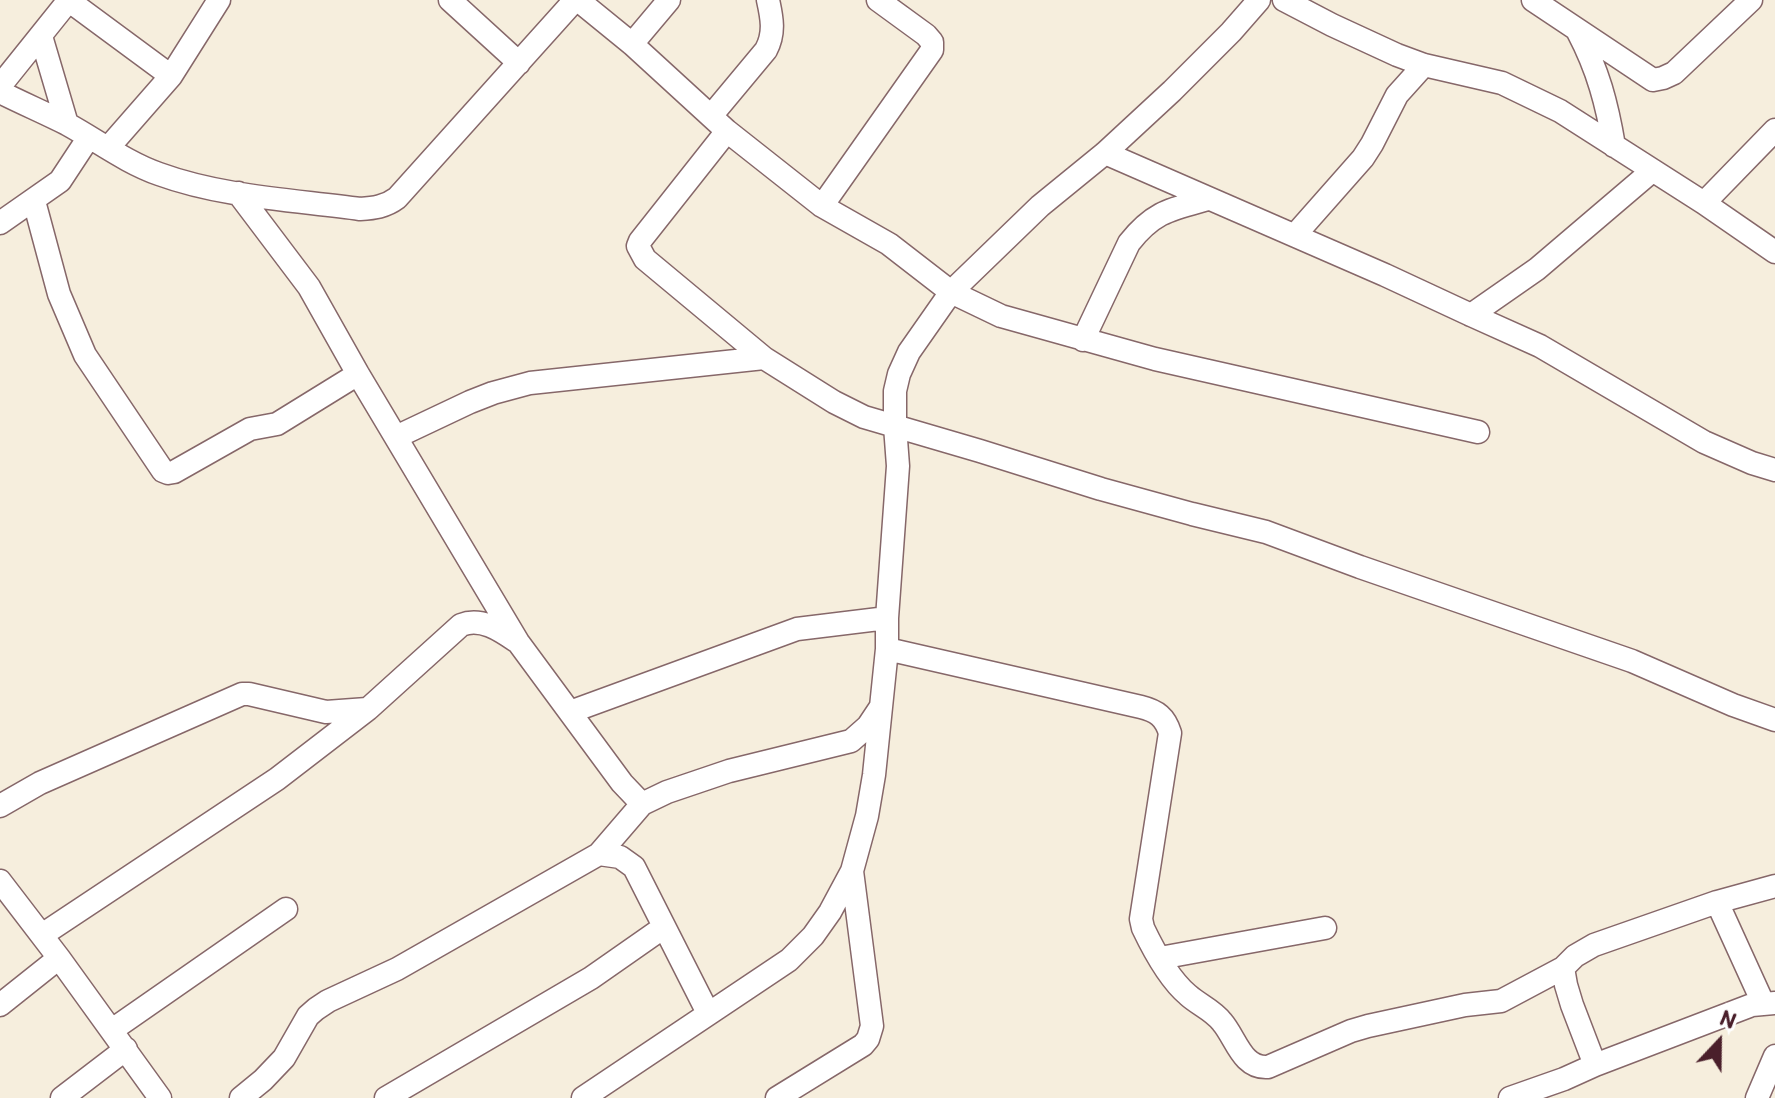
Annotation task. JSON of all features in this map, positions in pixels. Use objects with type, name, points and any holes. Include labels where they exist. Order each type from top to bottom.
[{"type":"street","points":[[171,76],[69,0],[0,89],[157,173],[198,186],[360,209],[384,207],[397,198],[577,0],[632,44],[719,124],[822,206],[889,244],[951,292],[1001,316],[1223,375],[1478,432]]},
{"type":"street","points":[[0,223],[60,181],[171,76],[219,0]]},
{"type":"street","points":[[450,0],[519,63]]},
{"type":"street","points":[[632,44],[669,0]]},
{"type":"street","points":[[768,0],[773,33],[766,50],[638,246],[645,259],[764,358],[864,417],[1101,489],[1266,532],[1632,661],[1775,720]]},
{"type":"street","points":[[822,206],[932,50],[932,42],[926,35],[878,0]]},
{"type":"street","points":[[583,1098],[789,960],[813,936],[830,912],[852,871],[874,775],[887,649],[898,466],[895,391],[909,352],[951,292],[1040,206],[1105,153],[1182,81],[1259,0]]},
{"type":"street","points":[[1284,0],[1397,55],[1424,65],[1502,83],[1560,111],[1775,252]]},
{"type":"street","points":[[1533,0],[1653,80],[1674,73],[1751,0]]},
{"type":"street","points":[[1576,27],[1599,79],[1614,146]]},
{"type":"street","points":[[41,36],[67,124]]},
{"type":"street","points":[[1397,55],[1397,95]]},
{"type":"street","points":[[1295,235],[1363,158],[1397,95],[1424,65]]},
{"type":"street","points":[[1704,203],[1775,130]]},
{"type":"street","points":[[1105,153],[1540,346],[1704,442],[1775,470]]},
{"type":"street","points":[[1471,315],[1537,269],[1652,171]]},
{"type":"street","points":[[238,193],[309,287],[518,642],[622,783],[642,804]]},
{"type":"street","points":[[1083,340],[1129,243],[1140,229],[1168,210],[1208,199]]},
{"type":"street","points":[[34,201],[59,294],[85,355],[163,471],[174,472],[250,429],[277,424],[358,374]]},
{"type":"street","points":[[396,437],[470,402],[530,383],[764,358]]},
{"type":"street","points":[[570,712],[797,629],[887,618]]},
{"type":"street","points":[[42,935],[277,779],[368,709],[461,625],[490,625],[518,642]]},
{"type":"street","points":[[887,649],[1141,707],[1162,717],[1170,733],[1141,919],[1148,938],[1173,979],[1189,996],[1221,1019],[1247,1060],[1261,1067],[1268,1067],[1368,1026],[1465,1005],[1501,1001],[1563,968],[1575,956],[1594,945],[1717,902],[1775,886]]},
{"type":"street","points":[[0,806],[40,783],[242,694],[326,712],[368,709]]},
{"type":"street","points":[[241,1098],[284,1058],[308,1016],[316,1009],[397,969],[599,854],[642,804],[729,771],[851,741],[868,726],[880,708]]},
{"type":"street","points":[[851,741],[874,775]]},
{"type":"street","points":[[599,854],[620,857],[634,867],[708,1013]]},
{"type":"street","points":[[777,1098],[863,1045],[870,1033],[871,1020],[852,871]]},
{"type":"street","points":[[0,881],[160,1098]]},
{"type":"street","points":[[1510,1098],[1752,1005],[1769,1003],[1717,902]]},
{"type":"street","points":[[112,1030],[286,909]]},
{"type":"street","points":[[386,1098],[591,978],[664,927]]},
{"type":"street","points":[[1160,958],[1325,928]]},
{"type":"street","points":[[0,1005],[59,958]]},
{"type":"street","points":[[1563,968],[1572,1005],[1595,1065]]},
{"type":"street","points":[[62,1098],[126,1049]]},
{"type":"street","points":[[1757,1098],[1773,1068]]}]
